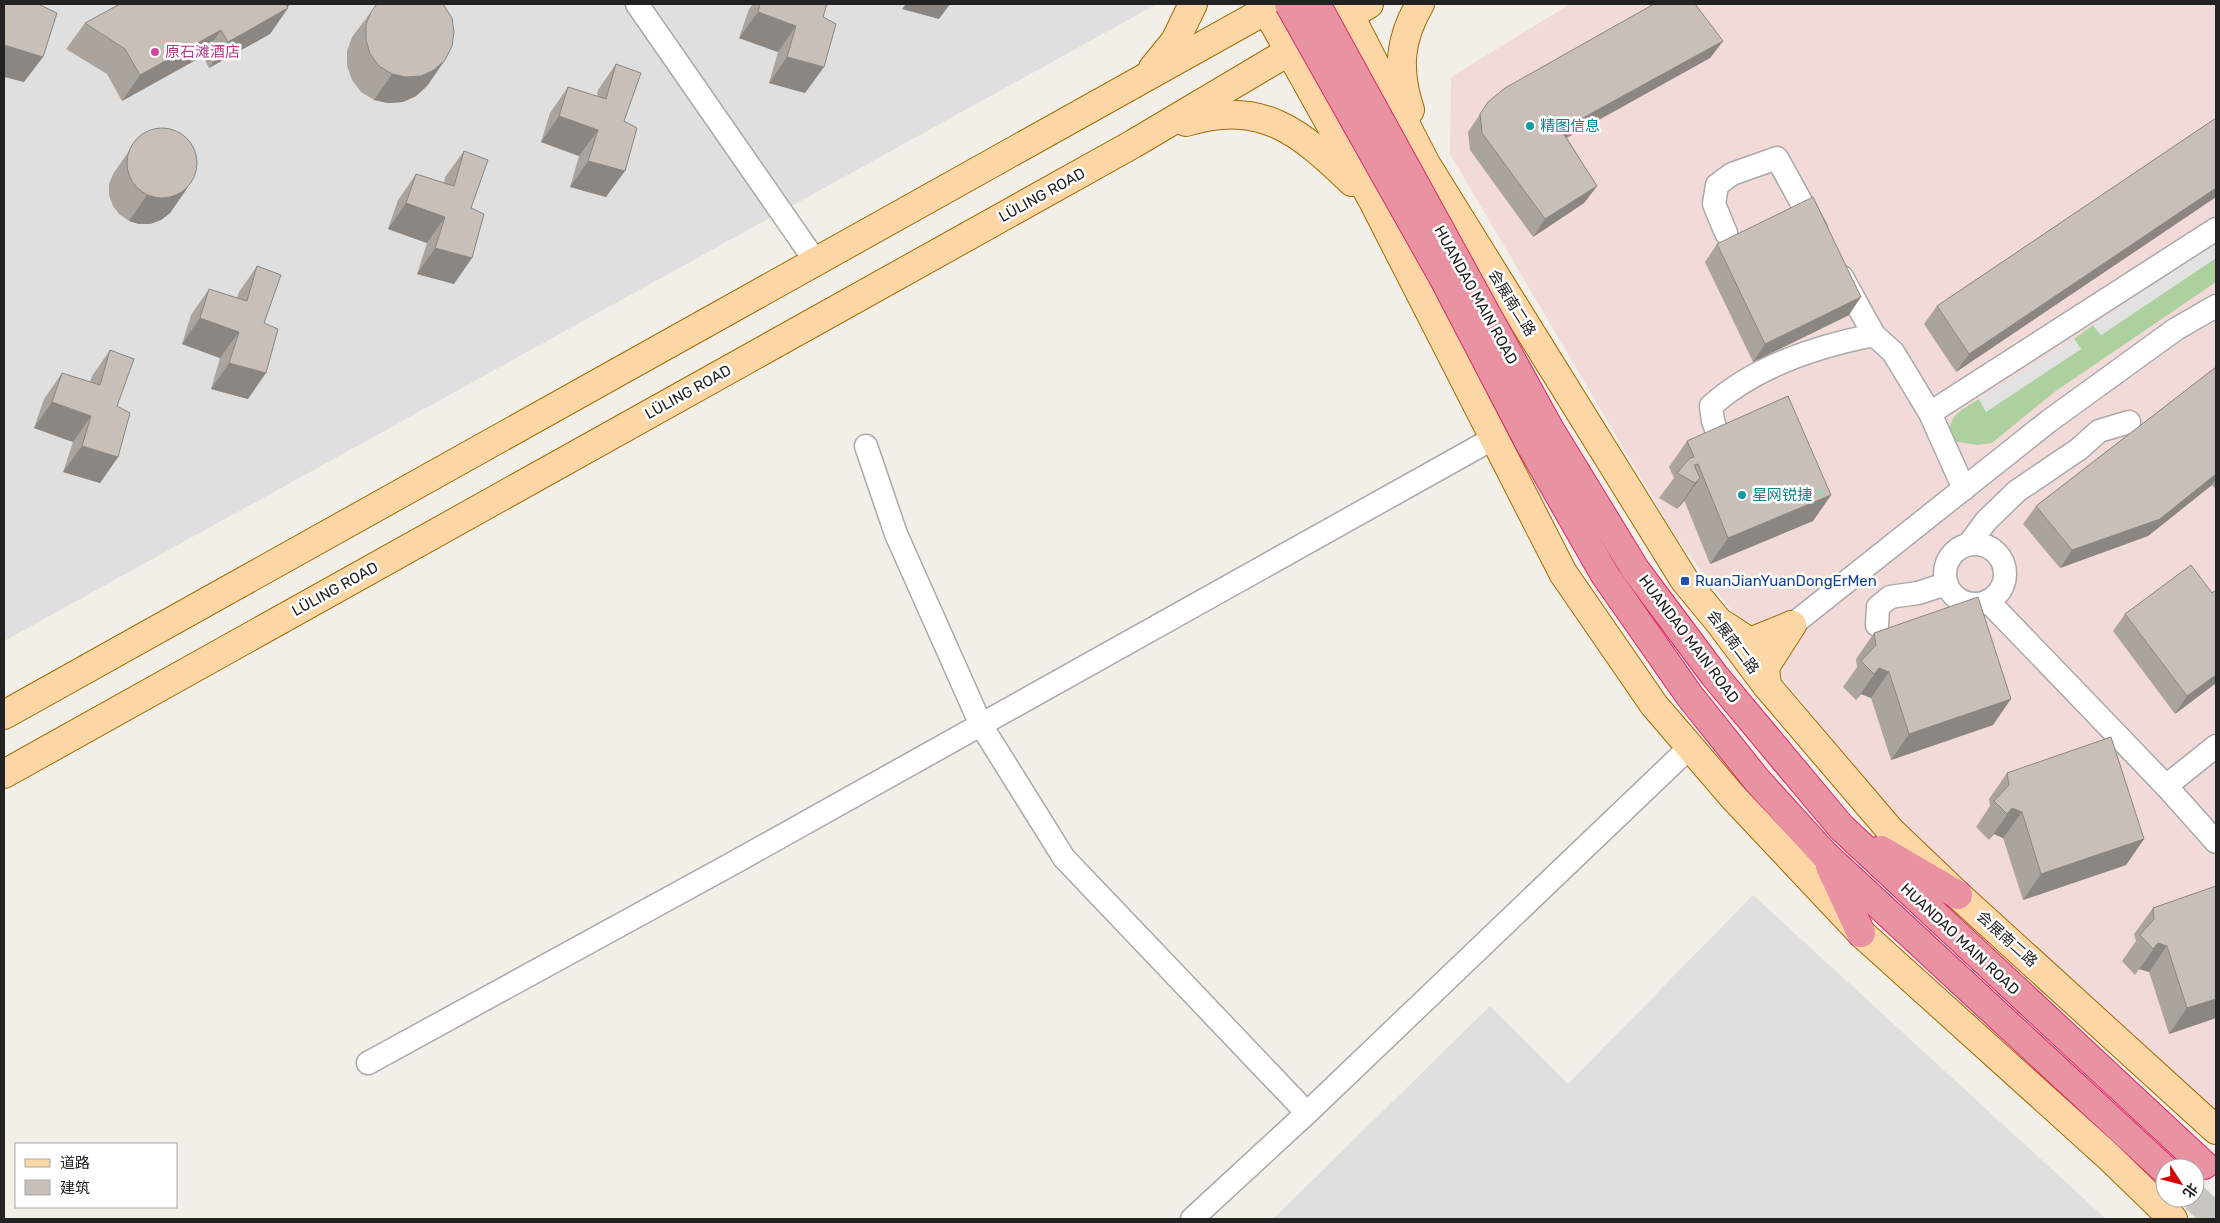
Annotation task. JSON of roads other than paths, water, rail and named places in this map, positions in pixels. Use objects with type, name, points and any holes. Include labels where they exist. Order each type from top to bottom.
[{"type":"highway","name":"HUANDAO MAIN ROAD","points":[[1316,4],[1540,436],[1605,575],[1689,695],[1756,779],[1824,854],[2155,1161]]},
{"type":"highway","name":"HUANDAO MAIN ROAD","points":[[1274,5],[1540,436],[1714,675],[1841,827],[2195,1158]]},
{"type":"highway","points":[[1841,827],[1958,895]]},
{"type":"highway","points":[[1824,854],[1861,933]]},
{"type":"main road","points":[[1146,78],[1175,41],[1193,4]]},
{"type":"main road","points":[[1373,201],[1426,164],[1407,102],[1401,72],[1409,24],[1420,4]]},
{"type":"main road","points":[[4,715],[1274,5],[1290,51],[1373,201],[1563,573],[1654,705],[1740,804],[1861,933],[2108,1156],[2173,1219]]},
{"type":"main road","name":"会展南二路","points":[[1354,8],[1426,164],[1685,581],[1719,622],[1767,686],[1890,830],[1958,895],[2216,1130]]},
{"type":"main road","name":"LÜLING ROAD","points":[[4,774],[1134,144],[1290,51],[1354,8]]},
{"type":"main road","points":[[1134,144],[1187,122],[1222,114],[1246,115],[1277,124],[1308,141],[1373,201]]},
{"type":"main road","points":[[1719,622],[1750,642],[1792,625]]},
{"type":"main road","points":[[1767,686],[1765,666],[1792,625]]},
{"type":"street","points":[[637,4],[816,262]]},
{"type":"street","points":[[1726,233],[1714,204],[1717,185],[1732,174],[1777,158],[1874,335],[1893,352],[1930,412],[1964,489]]},
{"type":"street","points":[[1930,412],[2216,229]]},
{"type":"street","points":[[1792,625],[2049,421],[2176,329],[2216,306]]},
{"type":"street","points":[[1720,440],[1713,421],[1711,406],[1728,391],[1811,350],[1874,335]]},
{"type":"street","points":[[1969,544],[1985,546],[1998,555],[2003,564],[2003,583],[1998,593],[1988,601],[1977,604],[1960,601],[1951,593],[1946,584],[1945,571],[1948,560],[1954,552],[1969,544],[1986,520],[2017,491],[2079,449],[2098,431],[2129,422]]},
{"type":"street","points":[[368,1064],[737,861],[1494,438]]},
{"type":"street","points":[[866,446],[896,534],[981,725],[1064,858],[1307,1114]]},
{"type":"street","points":[[1877,625],[1878,607],[1890,597],[1918,593],[1946,584]]},
{"type":"street","points":[[1988,601],[2166,786],[2216,842]]},
{"type":"street","points":[[2166,786],[2216,746]]},
{"type":"street","points":[[1192,1219],[1307,1114],[1690,747]]},
{"type":"tunnel","points":[[2205,1208],[2216,1218]]},
{"type":"place","name":"原石滩酒店","points":[[155,52]]},
{"type":"place","name":"精图信息","points":[[1530,126]]},
{"type":"place","name":"星网锐捷","points":[[1742,495]]},
{"type":"place","name":"RuanJianYuanDongErMen","points":[[1685,581]]}]
